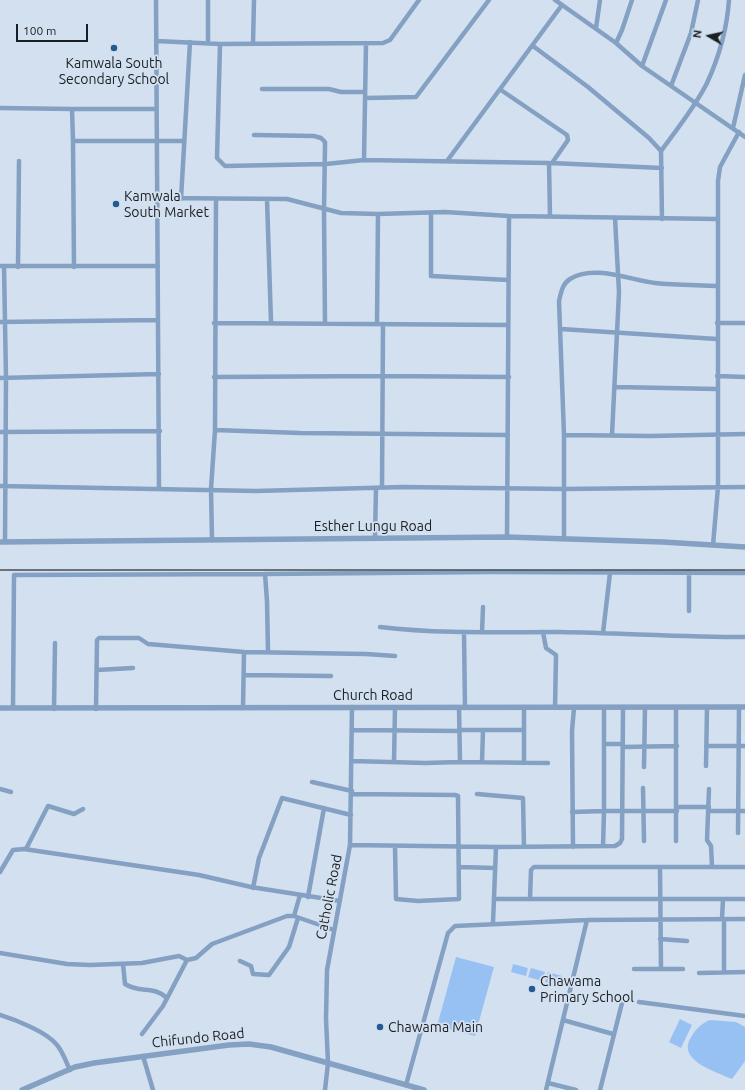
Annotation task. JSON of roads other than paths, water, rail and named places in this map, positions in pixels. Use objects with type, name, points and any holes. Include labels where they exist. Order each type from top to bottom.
[{"type":"street","points":[[156,0],[156,198],[160,431],[159,488]]},
{"type":"street","points":[[208,0],[208,42]]},
{"type":"street","points":[[253,44],[254,0]]},
{"type":"street","points":[[156,41],[208,42],[220,44],[383,43],[390,40],[419,0]]},
{"type":"street","points":[[262,88],[329,89],[365,95],[416,97],[489,0]]},
{"type":"street","points":[[556,0],[616,43],[642,66],[745,137]]},
{"type":"street","points":[[596,28],[600,0]]},
{"type":"street","points":[[616,43],[632,0]]},
{"type":"street","points":[[642,66],[666,0]]},
{"type":"street","points":[[671,86],[691,33],[698,0]]},
{"type":"street","points":[[662,219],[661,151],[696,102],[707,83],[718,56],[727,20],[729,0]]},
{"type":"street","points":[[447,161],[501,90],[562,5]]},
{"type":"street","points":[[181,199],[190,42]]},
{"type":"street","points":[[364,160],[366,43]]},
{"type":"street","points":[[220,44],[217,158],[219,162],[225,166],[326,164],[364,160],[550,163],[662,168]]},
{"type":"street","points":[[533,46],[588,87],[649,138],[661,151]]},
{"type":"street","points":[[733,128],[745,75]]},
{"type":"street","points":[[501,90],[567,135],[568,140],[550,163],[550,216]]},
{"type":"street","points":[[0,108],[156,109]]},
{"type":"street","points":[[72,108],[74,267]]},
{"type":"street","points":[[713,545],[718,487],[718,181],[720,167],[739,132]]},
{"type":"street","points":[[254,135],[321,138],[325,142],[326,164],[324,210],[326,323]]},
{"type":"street","points":[[73,141],[184,141]]},
{"type":"street","points":[[18,267],[19,161]]},
{"type":"street","points":[[156,198],[287,199],[306,203],[324,210],[341,213],[431,213],[509,216],[717,219]]},
{"type":"street","points":[[212,539],[211,489],[215,430],[214,323],[216,199]]},
{"type":"street","points":[[267,199],[270,322]]},
{"type":"street","points":[[431,213],[431,276],[508,280]]},
{"type":"street","points":[[377,324],[378,214]]},
{"type":"street","points":[[507,537],[509,216]]},
{"type":"street","points":[[612,435],[615,387],[618,274],[615,218]]},
{"type":"street","points":[[3,542],[2,432],[6,378],[6,322],[2,266],[158,266]]},
{"type":"street","points":[[564,538],[564,435],[560,301],[563,286],[567,281],[583,275],[618,274],[638,281],[717,286]]},
{"type":"street","points":[[0,322],[158,320]]},
{"type":"street","points":[[214,323],[270,322],[508,325]]},
{"type":"street","points":[[717,323],[745,323]]},
{"type":"street","points":[[375,538],[383,433],[383,324]]},
{"type":"street","points":[[561,329],[717,339]]},
{"type":"street","points":[[0,378],[159,374]]},
{"type":"street","points":[[717,376],[745,377]]},
{"type":"street","points":[[214,377],[509,377]]},
{"type":"street","points":[[615,387],[717,389]]},
{"type":"street","points":[[215,430],[300,433],[508,435]]},
{"type":"street","points":[[2,432],[160,431]]},
{"type":"street","points":[[564,435],[651,436],[745,434]]},
{"type":"street","points":[[2,486],[256,491],[379,488],[564,489],[745,487]]},
{"type":"street","name":"Esther Lungu Road","points":[[3,542],[507,537],[564,538],[745,547]]},
{"type":"street","points":[[689,572],[689,611]]},
{"type":"street","points":[[604,633],[610,573]]},
{"type":"street","points":[[13,708],[14,575],[745,573]]},
{"type":"street","points":[[265,574],[268,601],[268,652]]},
{"type":"street","points":[[482,632],[483,607]]},
{"type":"street","points":[[380,627],[407,630],[464,632],[604,633],[688,637],[745,637]]},
{"type":"street","points":[[460,762],[464,632]]},
{"type":"street","points":[[543,632],[546,648],[556,655],[555,708]]},
{"type":"street","points":[[96,709],[97,640],[99,638],[139,638],[148,644],[244,652],[396,656]]},
{"type":"street","points":[[54,708],[55,643]]},
{"type":"street","points":[[243,708],[244,652]]},
{"type":"street","points":[[97,670],[133,668]]},
{"type":"street","points":[[244,676],[331,676]]},
{"type":"street","name":"Catholic Road","points":[[325,1090],[328,1063],[326,992],[327,970],[350,845],[352,792],[352,707]]},
{"type":"street","points":[[394,762],[395,707]]},
{"type":"street","points":[[524,707],[524,763]]},
{"type":"street","points":[[350,845],[496,848],[616,846],[622,839],[624,810],[623,707]]},
{"type":"street","points":[[644,767],[645,707]]},
{"type":"street","points":[[676,707],[676,841]]},
{"type":"street","points":[[706,707],[706,766]]},
{"type":"street","points":[[738,833],[739,746],[742,707]]},
{"type":"street","name":"Church Road","points":[[0,708],[742,707]]},
{"type":"street","points":[[573,847],[572,731],[574,708]]},
{"type":"street","points":[[603,846],[604,708]]},
{"type":"street","points":[[352,730],[524,730]]},
{"type":"street","points":[[482,762],[483,730]]},
{"type":"street","points":[[604,744],[676,746]]},
{"type":"street","points":[[706,746],[745,746]]},
{"type":"street","points":[[352,761],[548,763]]},
{"type":"street","points":[[312,782],[352,792],[455,795],[459,799],[458,899],[418,901],[396,899],[395,847]]},
{"type":"street","points":[[643,788],[644,841]]},
{"type":"street","points":[[0,789],[11,792]]},
{"type":"street","points":[[709,789],[707,840],[711,846],[712,867]]},
{"type":"street","points":[[477,794],[519,796],[523,798],[524,847]]},
{"type":"street","points":[[253,888],[259,858],[280,800],[285,798],[351,815]]},
{"type":"street","points":[[26,849],[48,806],[74,814],[83,809]]},
{"type":"street","points":[[308,897],[324,808]]},
{"type":"street","points":[[572,812],[677,809],[745,811]]},
{"type":"street","points":[[493,923],[496,848]]},
{"type":"street","points":[[0,872],[13,850],[26,849],[199,876],[253,888],[340,901]]},
{"type":"street","points":[[459,867],[495,868]]},
{"type":"street","points":[[530,899],[531,870],[534,867],[745,867]]},
{"type":"street","points":[[660,867],[659,899],[661,969]]},
{"type":"street","points":[[240,961],[252,966],[253,974],[269,975],[289,947],[300,895]]},
{"type":"street","points":[[494,899],[745,899]]},
{"type":"street","points":[[723,899],[724,972]]},
{"type":"street","points":[[0,953],[67,964],[142,963],[178,956],[187,960],[196,958],[208,947],[218,941],[287,916],[296,917],[334,930]]},
{"type":"street","points":[[406,1085],[448,933],[454,926],[459,924],[587,920],[745,919]]},
{"type":"street","points":[[546,1090],[587,920]]},
{"type":"street","points":[[660,939],[687,941]]},
{"type":"street","points":[[142,1034],[167,998],[187,960]]},
{"type":"street","points":[[123,964],[125,984],[135,989],[158,990],[167,998]]},
{"type":"street","points":[[634,969],[683,969]]},
{"type":"street","points":[[699,972],[745,972]]},
{"type":"street","points":[[639,1002],[745,1016]]},
{"type":"street","points":[[600,1090],[622,1003]]},
{"type":"street","points":[[0,1015],[17,1020],[53,1040],[60,1048],[70,1070]]},
{"type":"street","points":[[563,1020],[613,1034]]},
{"type":"street","name":"Chifundo Road","points":[[22,1090],[30,1088],[70,1070],[94,1062],[229,1045],[249,1044],[271,1047],[424,1090]]},
{"type":"street","points":[[143,1056],[153,1090]]},
{"type":"street","points":[[548,1083],[576,1090]]},
{"type":"railway","points":[[0,570],[745,570]]},
{"type":"place","name":"Kamwala South Secondary School","points":[[114,48]]},
{"type":"place","name":"Kamwala South Market","points":[[116,204]]},
{"type":"place","name":"Chawama Primary School","points":[[532,989]]},
{"type":"place","name":"Chawama Main","points":[[380,1027]]}]
